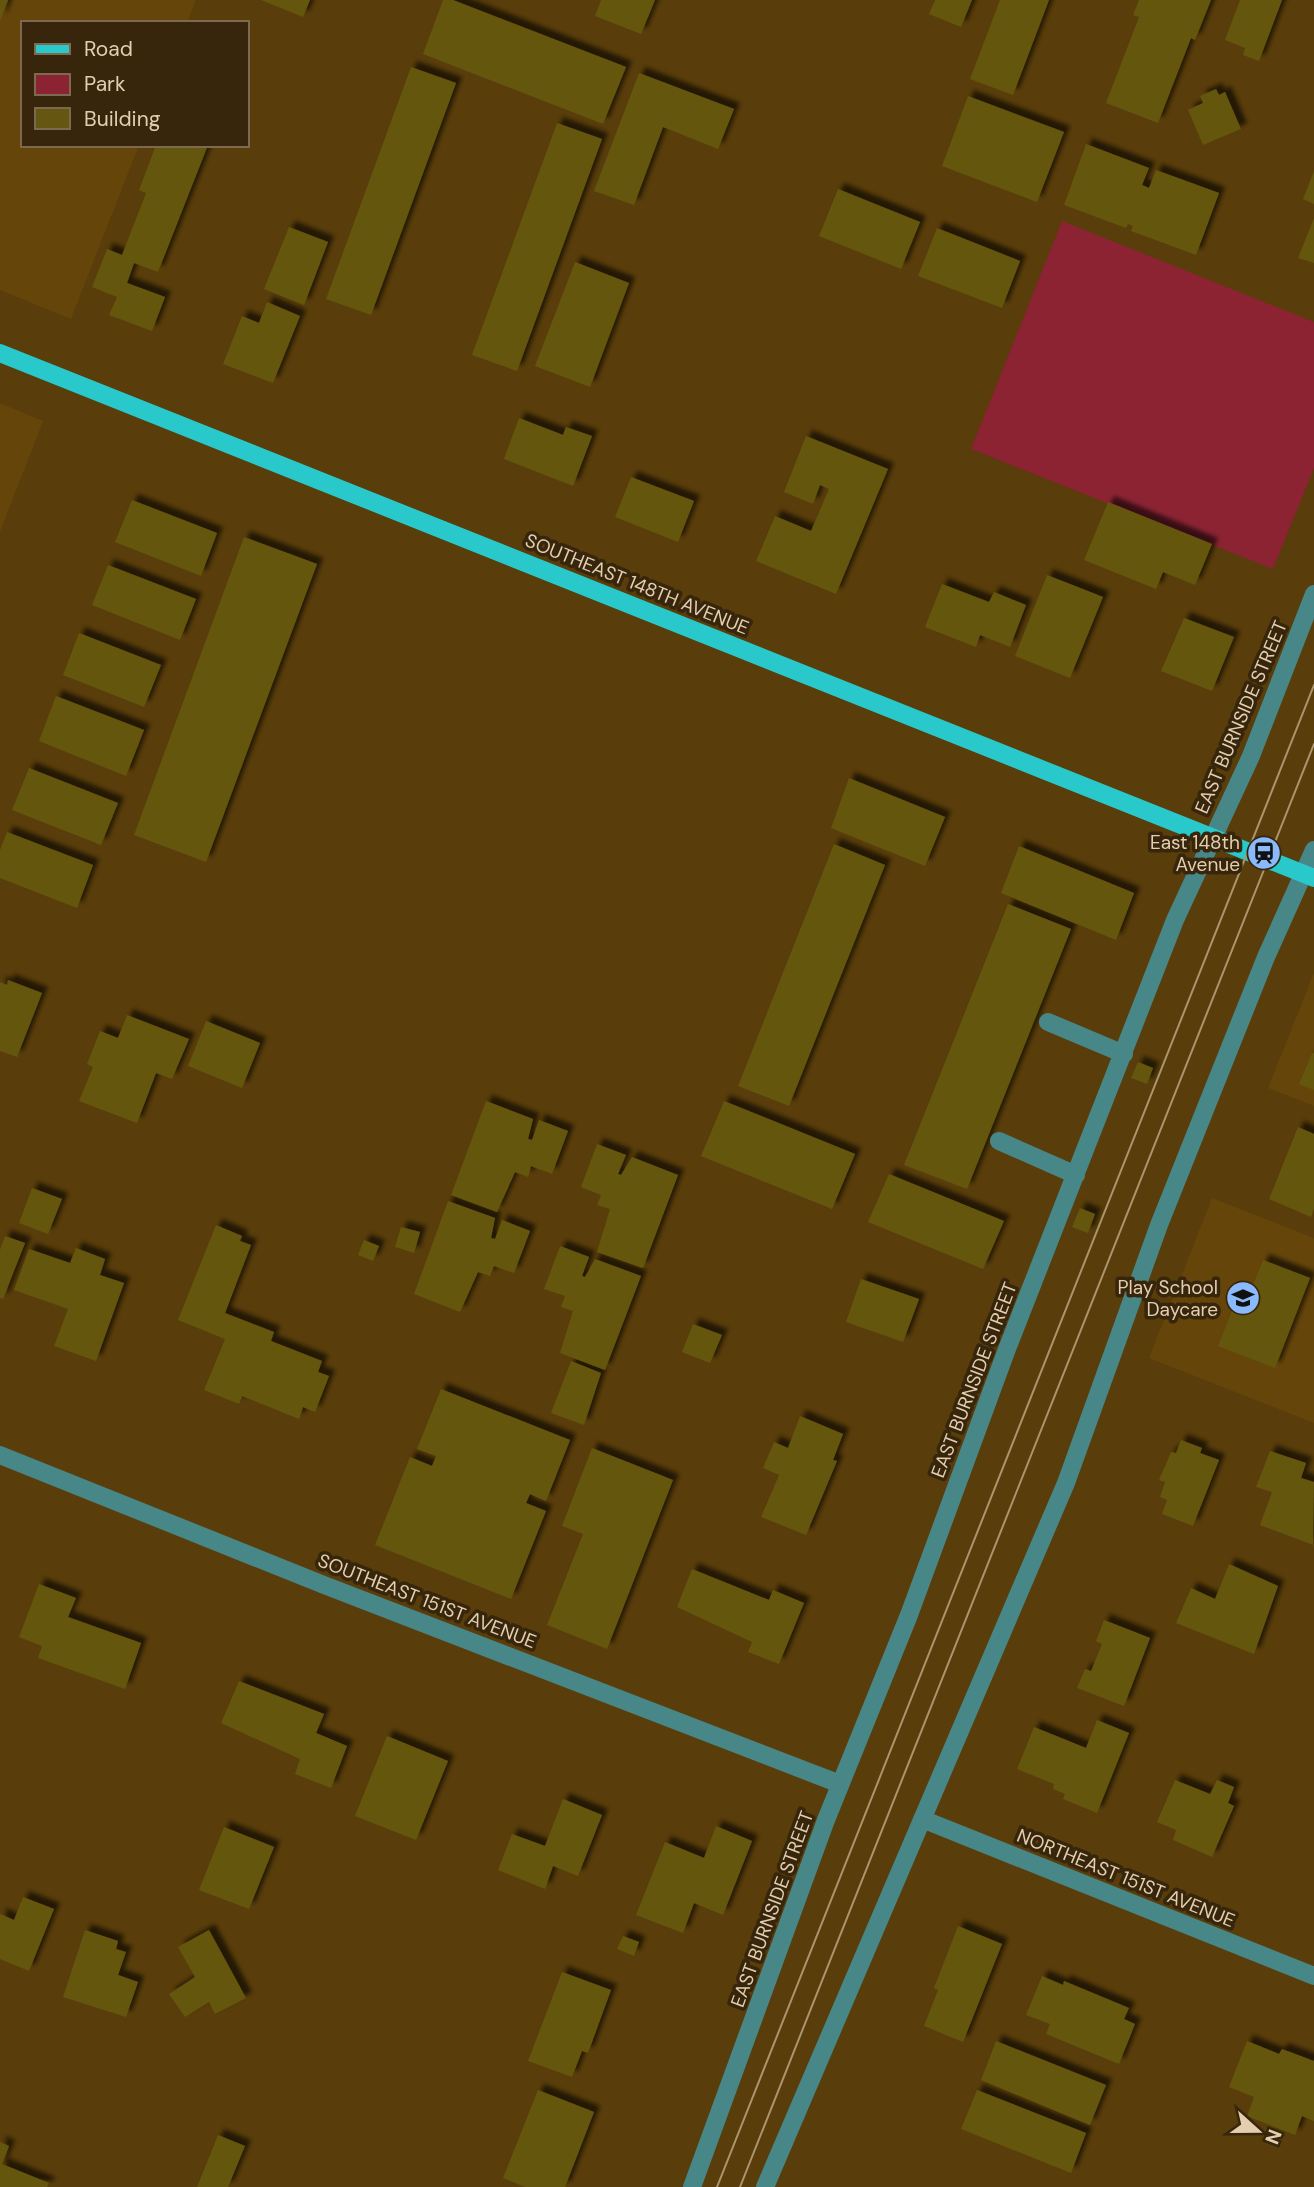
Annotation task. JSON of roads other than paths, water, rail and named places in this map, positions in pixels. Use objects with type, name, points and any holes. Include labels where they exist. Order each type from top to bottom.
[{"type":"main road","name":"SOUTHEAST 148TH AVENUE","points":[[0,353],[1309,876]]},
{"type":"street","name":"EAST BURNSIDE STREET","points":[[692,2187],[841,1784],[909,1615],[1007,1349],[1175,920],[1251,756],[1314,594]]},
{"type":"street","points":[[765,2187],[1066,1483],[1159,1225],[1266,957],[1309,876],[1314,850]]},
{"type":"street","points":[[1048,1022],[1124,1054]]},
{"type":"street","points":[[999,1141],[1076,1175]]},
{"type":"street","name":"SOUTHEAST 151ST AVENUE","points":[[0,1455],[324,1585],[841,1784]]},
{"type":"street","name":"NORTHEAST 151ST AVENUE","points":[[922,1819],[1314,1976]]},
{"type":"tram line","points":[[717,2187],[1314,685]]},
{"type":"tram line","points":[[740,2187],[1314,744]]},
{"type":"place","name":"East 148th Avenue","points":[[1264,853]]},
{"type":"place","name":"Play School Daycare","points":[[1243,1298]]}]
